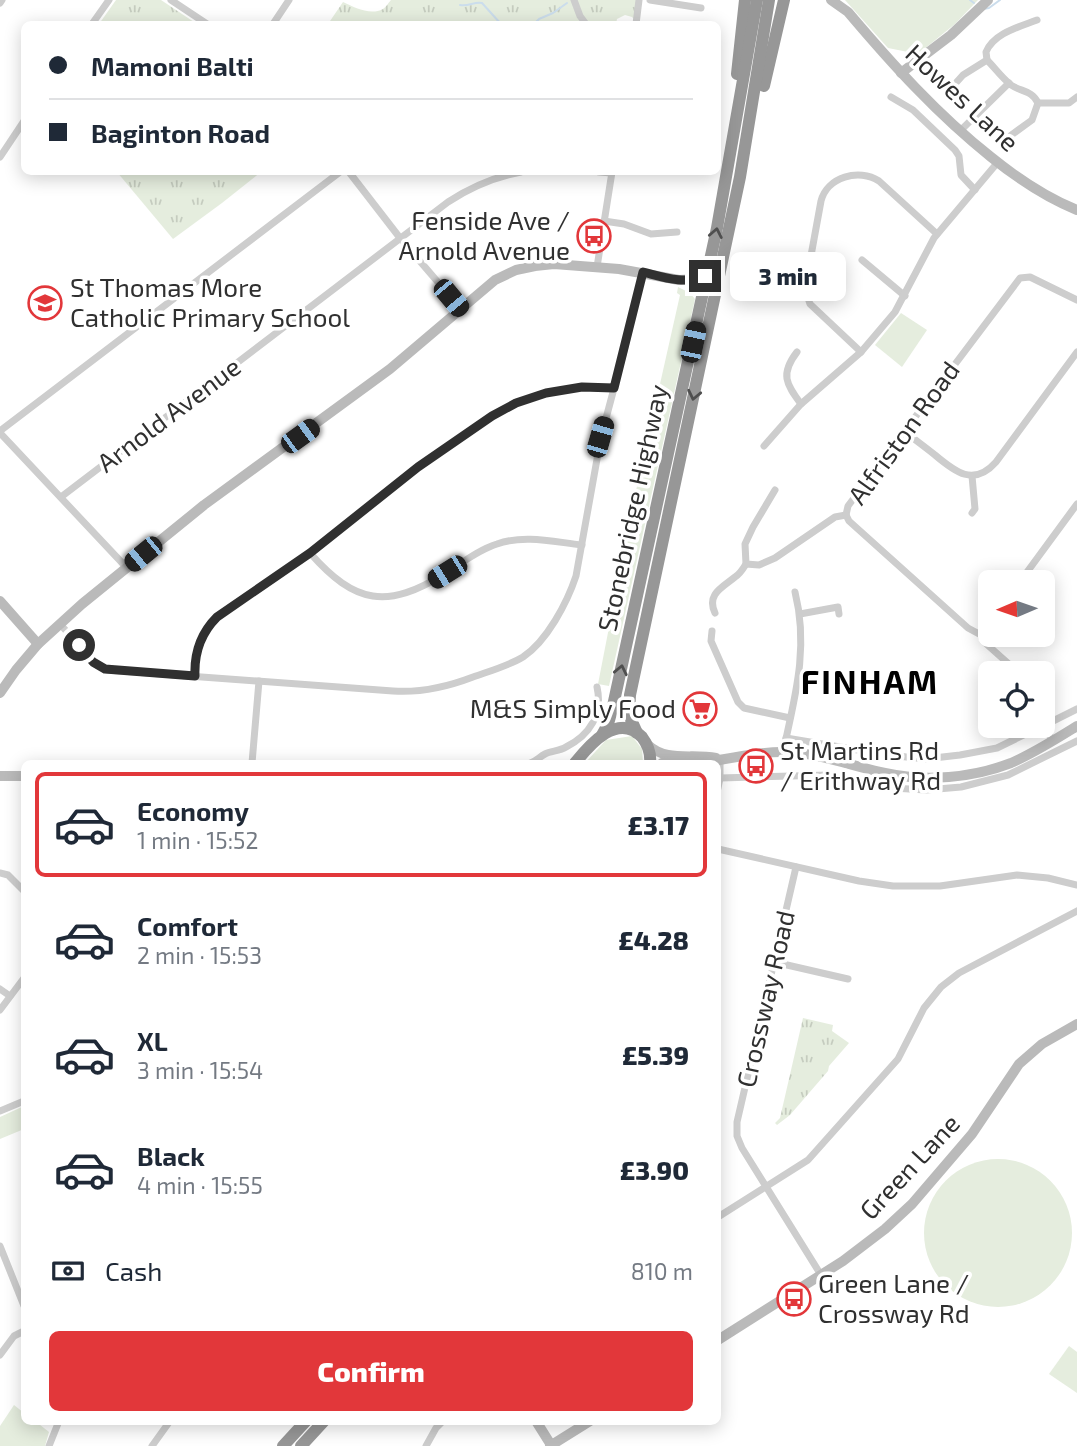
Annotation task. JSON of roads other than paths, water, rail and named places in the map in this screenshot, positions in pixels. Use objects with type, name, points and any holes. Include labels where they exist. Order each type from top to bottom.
[{"type":"highway","points":[[736,120],[736,82],[744,0]]},
{"type":"highway","name":"Stonebridge Highway","points":[[602,735],[613,706],[708,273],[757,0]]},
{"type":"highway","name":"Stonebridge Highway","points":[[650,760],[650,755],[629,717],[628,707],[748,136],[769,0]]},
{"type":"highway","points":[[748,136],[759,105],[784,0]]},
{"type":"highway","points":[[780,19],[793,0]]},
{"type":"highway","points":[[578,760],[602,735],[612,729],[627,728],[641,738]]},
{"type":"highway","points":[[283,1446],[302,1425]]},
{"type":"highway","points":[[301,1446],[320,1425]]},
{"type":"street","points":[[94,21],[109,0]]},
{"type":"street","points":[[171,0],[202,21]]},
{"type":"street","points":[[275,21],[289,0]]},
{"type":"street","points":[[636,21],[639,0]]},
{"type":"street","points":[[650,0],[701,8]]},
{"type":"street","name":"Howes Lane","points":[[831,0],[848,12],[932,106],[960,131],[1033,188],[1077,210]]},
{"type":"street","points":[[901,73],[951,35],[988,0]]},
{"type":"street","points":[[574,2],[584,21]]},
{"type":"street","points":[[1037,20],[1011,31],[991,43],[985,51],[987,60],[1009,83],[1031,93],[1038,103]]},
{"type":"street","points":[[954,85],[963,75],[987,60]]},
{"type":"street","points":[[960,131],[1009,83]]},
{"type":"street","points":[[891,97],[913,110],[955,149],[959,156],[961,175],[975,190]]},
{"type":"street","points":[[1038,103],[1069,103],[1077,97]]},
{"type":"street","points":[[1010,136],[1032,120],[1038,103]]},
{"type":"street","points":[[0,156],[21,125]]},
{"type":"street","points":[[764,446],[801,404],[861,352],[895,312],[937,234],[998,162]]},
{"type":"street","points":[[126,567],[0,432],[336,175]]},
{"type":"street","points":[[351,175],[400,238],[461,309]]},
{"type":"street","name":"Arnold Avenue","points":[[61,497],[448,202],[469,190],[507,175]]},
{"type":"street","points":[[597,267],[612,175]]},
{"type":"street","points":[[861,352],[813,307],[807,296],[809,269],[825,191],[832,183],[843,178],[860,175],[872,177],[937,234]]},
{"type":"street","points":[[604,222],[624,224],[651,234],[677,232]]},
{"type":"street","points":[[862,260],[905,296]]},
{"type":"street","points":[[0,693],[38,644],[126,567],[204,505],[390,369],[495,280],[516,270],[545,265],[643,272],[679,280],[698,279],[708,273]]},
{"type":"street","points":[[60,624],[93,662],[105,669],[407,692],[446,686],[503,667],[529,652],[555,619],[573,586],[595,461],[643,272]]},
{"type":"street","name":"Alfriston Road","points":[[746,564],[764,564],[835,517],[846,515],[848,506],[1020,278],[1030,277],[1077,300]]},
{"type":"street","points":[[679,280],[695,289],[702,300]]},
{"type":"street","points":[[797,352],[788,366],[786,377],[790,389],[801,404]]},
{"type":"street","points":[[904,431],[951,468],[972,476],[983,473],[996,462],[1077,352]]},
{"type":"street","points":[[195,676],[198,649],[203,635],[213,621],[310,553],[418,467],[503,410],[528,398],[582,387],[614,388]]},
{"type":"street","points":[[972,476],[975,509],[972,513]]},
{"type":"street","points":[[715,613],[712,603],[716,593],[737,576],[746,564],[745,544],[775,490]]},
{"type":"street","points":[[1029,570],[1077,505]]},
{"type":"street","points":[[846,515],[849,521],[889,558],[968,628],[978,633]]},
{"type":"street","points":[[310,553],[343,585],[369,595],[389,596],[421,589],[486,548],[509,540],[531,539],[582,545]]},
{"type":"street","points":[[783,752],[801,661],[800,614],[795,592]]},
{"type":"street","points":[[0,601],[38,644]]},
{"type":"street","points":[[800,614],[838,607],[839,614]]},
{"type":"street","points":[[712,631],[711,641],[738,702],[744,708],[790,718]]},
{"type":"street","points":[[992,648],[1006,661]]},
{"type":"street","points":[[252,760],[259,681]]},
{"type":"street","points":[[545,759],[581,738],[589,730],[598,708],[597,687]]},
{"type":"street","points":[[1055,719],[1077,709]]},
{"type":"street","points":[[715,760],[783,752],[818,756],[895,775],[937,778],[996,768],[1019,759],[1077,726]]},
{"type":"street","points":[[641,738],[652,749],[666,755],[720,759]]},
{"type":"street","points":[[786,738],[925,759],[997,748],[1016,738]]},
{"type":"street","points":[[721,778],[830,775],[893,788],[944,789],[978,784],[1008,775],[1077,741]]},
{"type":"street","points":[[0,776],[21,776]]},
{"type":"street","points":[[721,850],[859,881],[909,887],[953,885],[1017,875],[1048,878],[1077,885]]},
{"type":"street","name":"Crossway Road","points":[[796,867],[736,1129],[739,1143],[821,1275]]},
{"type":"street","points":[[0,873],[8,875],[21,888]]},
{"type":"street","points":[[721,1215],[808,1160],[898,1059],[924,1008],[940,987],[959,973],[1077,911]]},
{"type":"street","points":[[774,962],[848,979]]},
{"type":"street","points":[[0,1010],[21,982]]},
{"type":"street","points":[[0,989],[10,996]]},
{"type":"street","name":"Green Lane","points":[[721,1338],[821,1275],[885,1229],[912,1204],[972,1134],[1019,1063],[1042,1044],[1077,1024]]},
{"type":"street","points":[[0,1111],[21,1102]]},
{"type":"street","points":[[0,1246],[3,1262],[21,1300]]},
{"type":"street","points":[[0,1355],[14,1336],[21,1332]]},
{"type":"street","points":[[49,1446],[57,1425]]},
{"type":"street","points":[[152,1446],[167,1425]]},
{"type":"street","points":[[430,1444],[439,1425]]},
{"type":"street","points":[[538,1425],[550,1446],[584,1425]]},
{"type":"waterway","points":[[970,0],[974,3]]},
{"type":"waterway","points":[[983,9],[1000,0]]},
{"type":"waterway","points":[[460,5],[482,3],[498,21]]},
{"type":"waterway","points":[[537,21],[567,3]]},
{"type":"place","name":"Fenside Ave / Arnold Avenue","points":[[594,236]]},
{"type":"place","name":"St Thomas More Catholic Primary School","points":[[45,303]]},
{"type":"place","name":"M&S Simply Food","points":[[700,709]]},
{"type":"place","name":"St Martins Rd / Erithway Rd","points":[[756,766]]},
{"type":"place","name":"Green Lane / Crossway Rd","points":[[794,1299]]},
{"type":"district","name":"FINHAM","points":[[870,682]]}]
